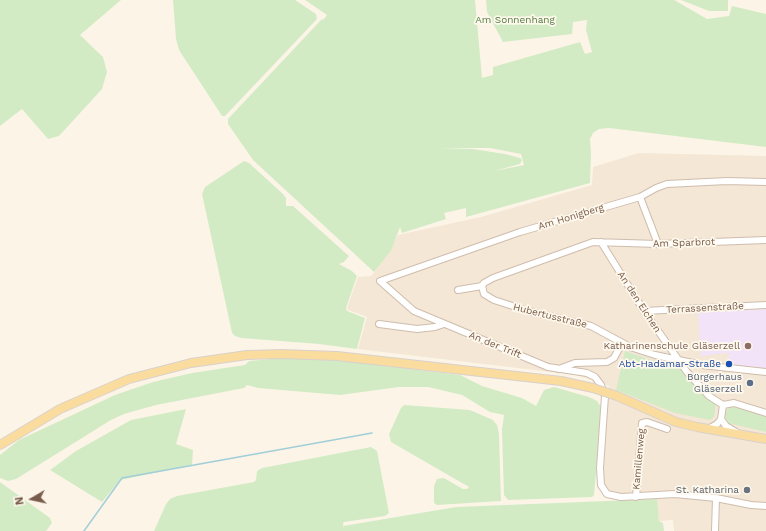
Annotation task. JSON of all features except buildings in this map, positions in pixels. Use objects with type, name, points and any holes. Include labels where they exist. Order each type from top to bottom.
[{"type":"main road","points":[[0,445],[55,411],[110,386],[172,367],[241,356],[282,354],[337,356],[562,380],[616,396],[666,419],[708,430],[738,433],[766,439]]},
{"type":"street","name":"Am Honigberg","points":[[380,281],[520,232],[640,197],[667,184],[727,181],[766,182]]},
{"type":"street","points":[[640,197],[658,244]]},
{"type":"street","name":"Am Sparbrot","points":[[601,242],[658,244],[766,240]]},
{"type":"street","points":[[458,290],[482,286],[484,283],[493,278],[593,242],[601,242]]},
{"type":"street","name":"An den Eichen","points":[[601,242],[644,311],[678,361],[696,384],[709,396],[723,404]]},
{"type":"street","name":"An der Trift","points":[[380,281],[414,311],[548,367],[587,373],[595,377],[601,385],[606,402],[600,468],[602,487],[609,495],[636,497]]},
{"type":"street","name":"Hubertusstraße","points":[[482,286],[484,294],[494,300],[528,311],[591,326],[622,343],[649,353],[678,361]]},
{"type":"street","name":"Terrassenstraße","points":[[644,311],[766,305]]},
{"type":"street","points":[[379,324],[417,329],[435,327],[444,324]]},
{"type":"street","points":[[559,369],[575,363],[608,362],[614,358],[622,343]]},
{"type":"street","points":[[678,361],[766,372]]},
{"type":"street","points":[[708,430],[717,424],[721,419],[723,404],[734,403],[766,413]]},
{"type":"street","points":[[721,419],[726,426],[738,433]]},
{"type":"street","name":"Kamillenweg","points":[[636,497],[642,424],[647,422],[666,429]]},
{"type":"street","points":[[636,497],[675,494],[716,498],[751,505],[766,506]]},
{"type":"street","points":[[715,531],[716,498]]},
{"type":"shaded area","points":[[639,153],[766,156],[766,531],[674,531],[673,520],[659,521],[656,493],[622,494],[605,490],[603,485],[603,454],[609,386],[576,375],[358,349],[367,317],[348,310],[347,308],[358,277],[371,276],[391,251],[398,235],[481,217],[592,185],[593,167]]},
{"type":"shaded area","points":[[766,309],[766,368],[728,364],[729,353],[701,357],[698,313]]},
{"type":"green space","points":[[0,0],[121,0],[80,35],[103,57],[107,72],[102,89],[59,136],[48,139],[22,109],[0,126]]},
{"type":"green space","points":[[173,0],[295,0],[316,14],[317,19],[225,116],[222,116],[179,50],[176,39]]},
{"type":"green space","name":"Am Sonnenhang","points":[[305,0],[475,0],[482,78],[493,75],[493,67],[580,42],[585,54],[592,52],[586,30],[587,20],[573,22],[572,34],[503,42],[487,12],[486,0],[677,0],[673,1],[676,1],[707,19],[729,16],[732,6],[766,14],[766,147],[609,128],[599,129],[593,133],[590,139],[590,183],[466,217],[466,208],[444,213],[446,219],[402,233],[400,227],[391,251],[374,272],[253,160],[228,124],[228,119],[327,15]],"holes":[[[440,148],[490,148],[521,154],[524,165],[494,171],[520,164],[522,160],[520,158],[505,154],[473,149]]]},
{"type":"green space","points":[[681,0],[728,0],[728,11],[709,11]]},
{"type":"green space","points":[[244,161],[249,163],[283,194],[286,198],[286,206],[293,206],[349,256],[344,262],[339,264],[352,271],[357,276],[346,308],[347,311],[365,318],[357,349],[319,344],[241,338],[232,333],[202,194],[205,187]]},
{"type":"green space","points":[[625,351],[651,360],[677,364],[709,400],[716,403],[714,417],[710,420],[675,413],[616,390]]},
{"type":"green space","points":[[281,358],[337,360],[460,375],[482,386],[522,398],[536,406],[544,390],[554,387],[589,397],[597,401],[602,408],[594,495],[592,497],[508,500],[504,495],[502,429],[504,415],[490,412],[462,395],[428,387],[399,387],[340,395],[258,388],[247,385],[244,388],[156,405],[124,414],[111,420],[16,479],[8,481],[0,478],[0,455],[19,440],[115,395],[153,382],[192,373],[245,365],[249,361]]},
{"type":"green space","points":[[404,405],[470,410],[493,420],[497,425],[499,434],[501,501],[437,505],[434,503],[434,486],[437,479],[444,478],[463,489],[467,489],[469,487],[391,442],[389,434],[401,408]]},
{"type":"green space","points":[[732,407],[740,408],[766,417],[766,432],[728,423],[725,418],[725,411]]},
{"type":"green space","points":[[186,409],[176,444],[193,450],[192,465],[120,480],[102,502],[50,470],[76,451],[131,420]]},
{"type":"green space","points":[[371,447],[377,451],[389,513],[385,516],[344,522],[343,526],[456,507],[657,499],[659,521],[663,523],[664,531],[154,531],[166,504],[170,499],[177,496],[254,482],[256,480],[257,471],[262,468]]},
{"type":"green space","points":[[0,482],[50,518],[52,523],[46,531],[0,531]]},
{"type":"waterway","points":[[84,531],[122,478],[372,433]]},
{"type":"place","name":"Katharinenschule Gläserzell","points":[[748,346]]},
{"type":"place","name":"Abt-Hadamar-Straße","points":[[729,364]]},
{"type":"place","name":"Bürgerhaus Gläserzell","points":[[750,383]]},
{"type":"place","name":"St. Katharina","points":[[747,490]]}]
